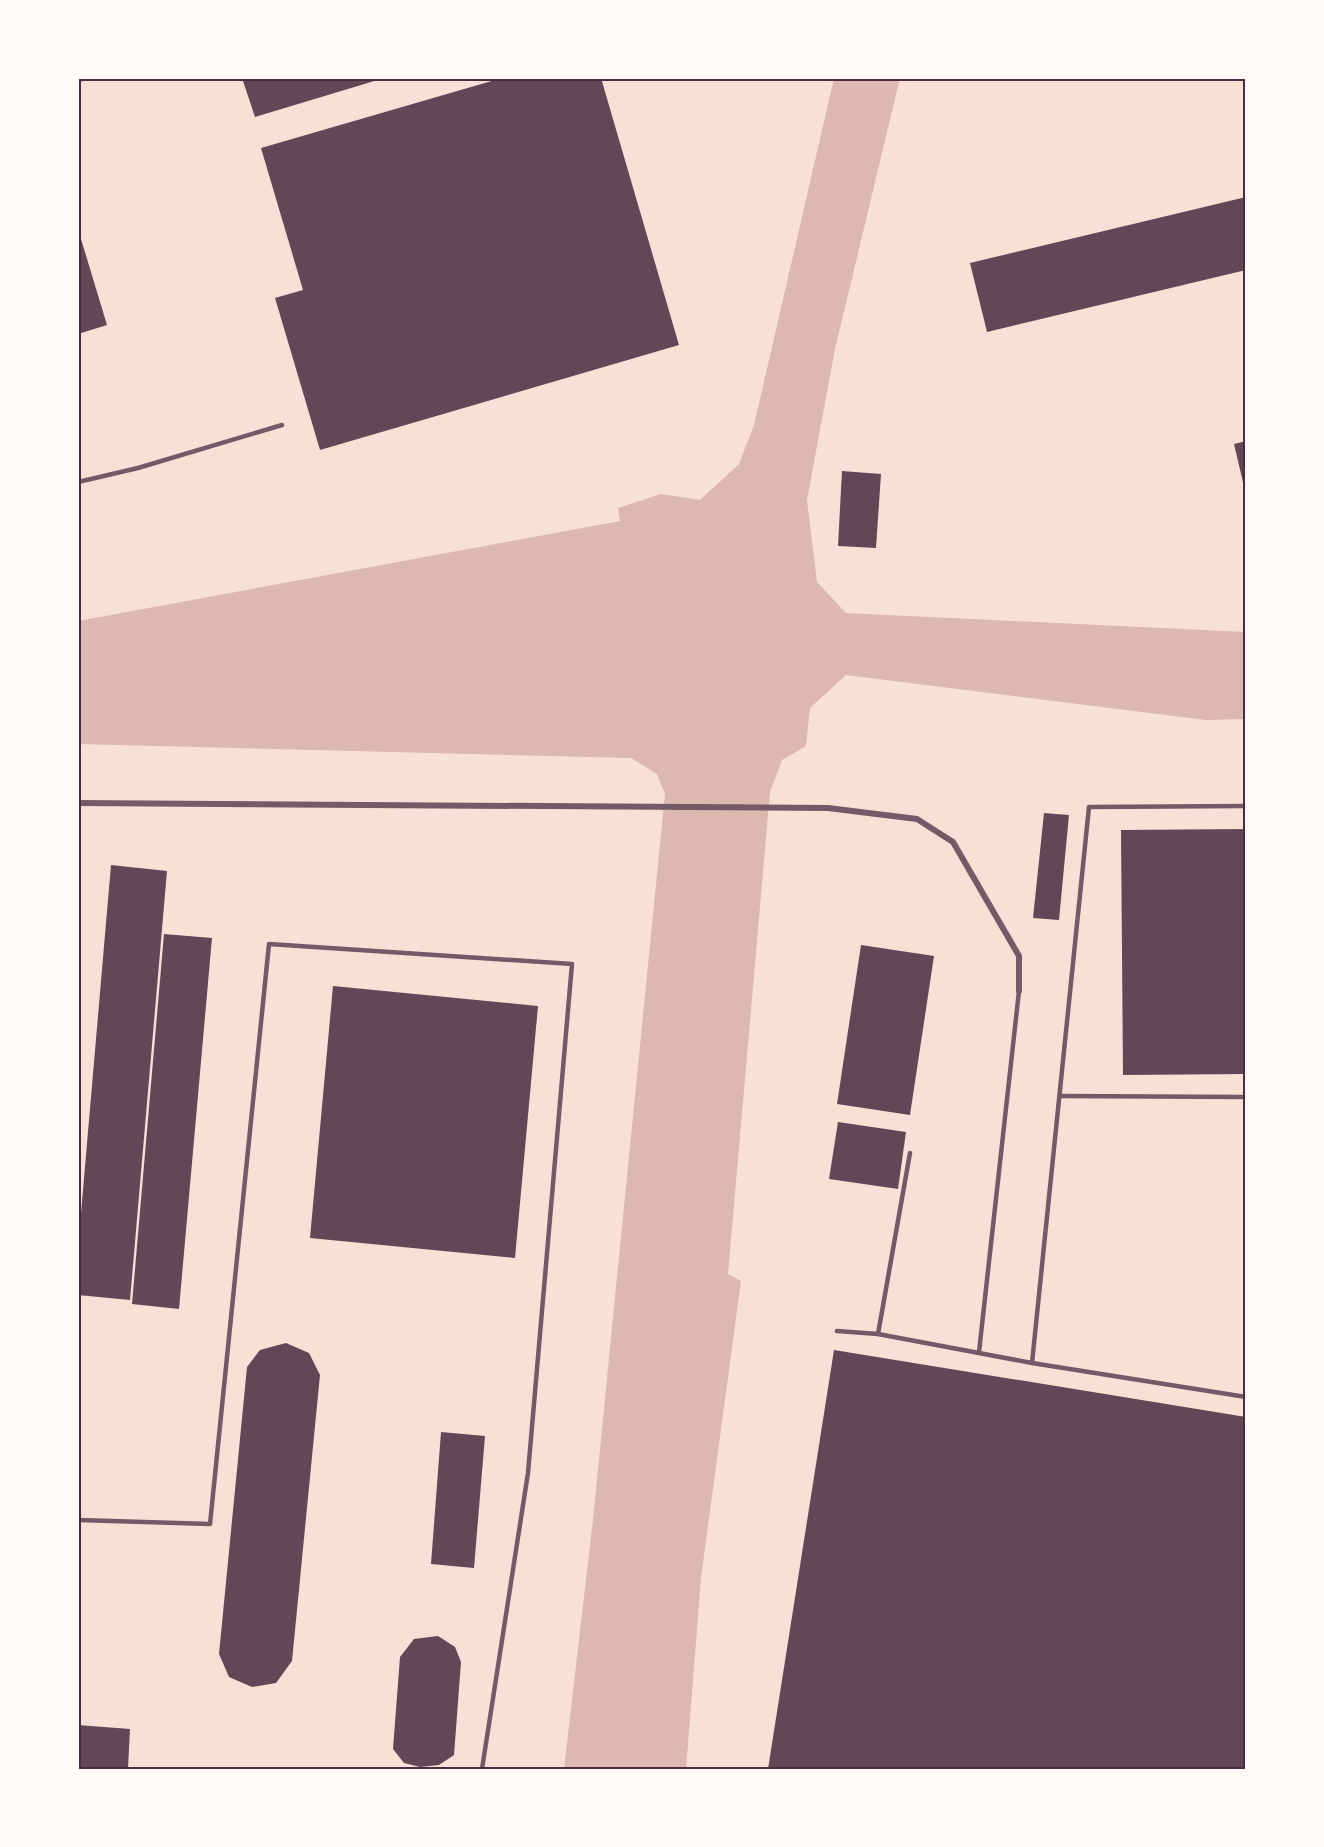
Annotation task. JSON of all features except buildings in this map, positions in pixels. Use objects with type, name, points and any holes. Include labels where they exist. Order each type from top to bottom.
[{"type":"street","points":[[78,803],[828,808],[917,819],[953,842],[1019,956],[1019,991]]},
{"type":"lane","points":[[78,80],[86,78]]},
{"type":"lane","points":[[78,482],[138,468],[282,425]]},
{"type":"lane","points":[[1032,1363],[1089,807],[1246,806]]},
{"type":"lane","points":[[78,1520],[210,1524],[269,944],[572,964],[528,1473],[482,1769]]},
{"type":"lane","points":[[979,1352],[1019,991]]},
{"type":"lane","points":[[1059,1096],[1246,1097]]},
{"type":"lane","points":[[878,1334],[910,1153]]},
{"type":"lane","points":[[837,1331],[878,1334],[1032,1363],[1246,1397]]},
{"type":"shaded area","points":[[834,78],[900,78],[835,349],[807,500],[817,582],[846,613],[1246,632],[1246,719],[1206,720],[846,675],[810,708],[806,746],[782,760],[770,792],[728,1274],[741,1281],[701,1578],[686,1769],[564,1769],[593,1519],[665,794],[657,774],[631,758],[78,744],[78,621],[620,521],[618,508],[661,494],[700,500],[739,464],[754,425]]}]
